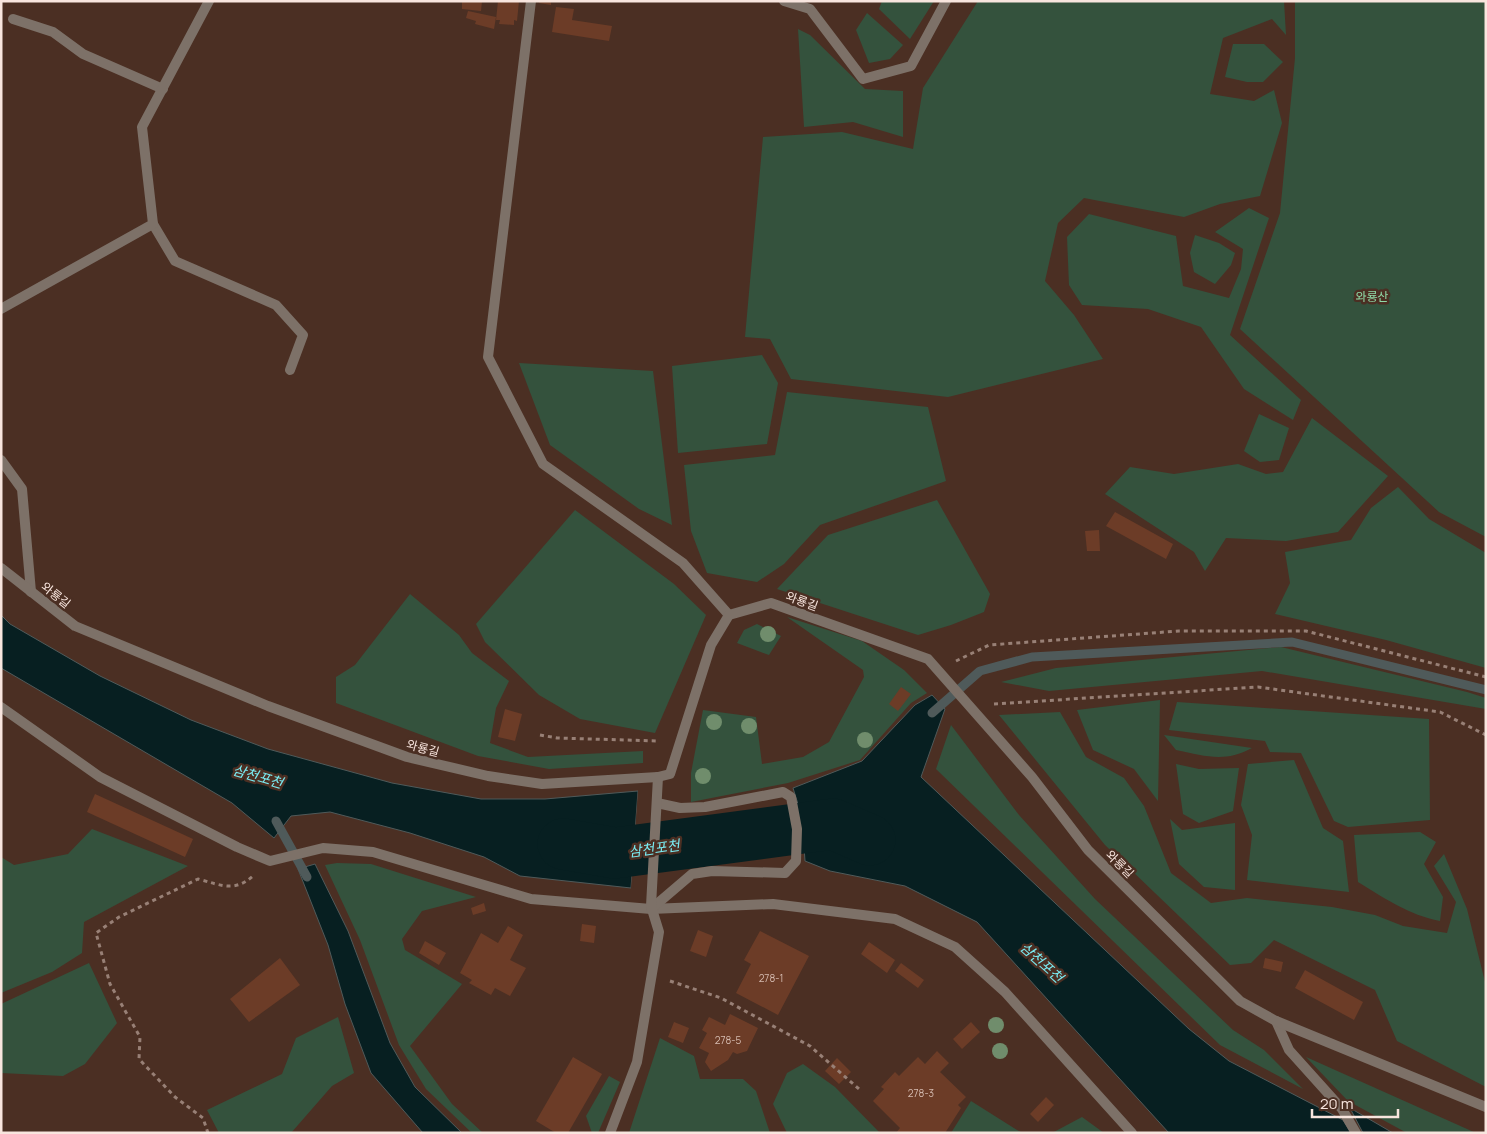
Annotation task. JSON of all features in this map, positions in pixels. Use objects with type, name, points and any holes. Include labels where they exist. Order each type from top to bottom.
[{"type":"street","points":[[210,1],[142,127],[153,224],[175,261],[276,304],[303,335],[290,370]]},
{"type":"street","points":[[531,1],[488,357],[543,464],[683,563],[730,615],[711,645],[670,774],[658,777],[651,907],[659,932],[637,1062],[610,1133]]},
{"type":"street","points":[[784,1],[810,9],[863,79],[911,66],[946,1]]},
{"type":"street","points":[[13,19],[52,32],[83,54],[163,88]]},
{"type":"street","points":[[1,309],[153,224]]},
{"type":"street","points":[[1,460],[22,489],[32,592]]},
{"type":"street","name":"와룡길","points":[[1,568],[75,626],[268,706],[407,758],[488,776],[542,784],[658,777]]},
{"type":"street","name":"와룡길","points":[[730,615],[771,603],[928,659],[1032,776],[1088,850],[1240,1001],[1276,1021],[1486,1107]]},
{"type":"street","points":[[1,707],[100,777],[237,847],[273,861],[323,848],[373,852],[531,899],[651,907],[772,904],[896,919],[955,948],[1005,992],[1132,1133]]},
{"type":"street","points":[[651,907],[692,874],[712,871],[785,873],[796,861],[797,829],[790,797],[783,792],[705,807],[680,808],[656,803]]},
{"type":"street","points":[[1276,1021],[1289,1050],[1342,1109],[1356,1133]]},
{"type":"path","points":[[940,673],[989,645],[1179,631],[1306,631],[1486,677]]},
{"type":"path","points":[[969,705],[1258,687],[1440,712],[1486,735]]},
{"type":"path","points":[[540,735],[557,738],[680,741]]},
{"type":"path","points":[[208,1133],[204,1118],[175,1097],[139,1059],[140,1037],[110,984],[96,933],[119,917],[198,879],[229,887],[244,884],[273,861]]},
{"type":"path","points":[[652,975],[721,998],[810,1046],[859,1090]]},
{"type":"green space","points":[[882,1],[934,1],[910,39],[879,9]]},
{"type":"green space","points":[[978,1],[1284,1],[1286,35],[1272,19],[1223,38],[1210,94],[1254,101],[1274,90],[1282,123],[1260,196],[1220,204],[1184,217],[1084,198],[1058,223],[1045,281],[1074,315],[1103,359],[948,397],[791,379],[770,339],[745,337],[763,137],[842,132],[913,149],[923,88]]},
{"type":"green space","name":"와룡산","points":[[1295,1],[1486,1],[1486,537],[1439,512],[1240,329],[1280,213],[1295,58]]},
{"type":"green space","points":[[867,13],[903,45],[890,59],[869,63],[856,30]]},
{"type":"green space","points":[[798,29],[810,35],[865,89],[903,91],[903,137],[853,122],[804,127]]},
{"type":"green space","points":[[1233,44],[1264,44],[1283,62],[1263,82],[1247,82],[1225,77]]},
{"type":"green space","points":[[1249,208],[1269,218],[1230,335],[1301,400],[1293,420],[1244,389],[1201,327],[1148,309],[1082,305],[1069,285],[1067,237],[1089,214],[1176,236],[1183,286],[1229,298],[1241,269],[1243,249],[1215,232]]},
{"type":"green space","points":[[1195,235],[1219,243],[1235,253],[1231,265],[1215,284],[1194,272],[1190,253]]},
{"type":"green space","points":[[762,355],[778,383],[767,444],[678,453],[672,366]]},
{"type":"green space","points":[[519,363],[653,371],[672,525],[639,509],[550,445]]},
{"type":"green space","points":[[787,392],[928,407],[946,481],[820,525],[784,564],[757,582],[707,573],[691,531],[684,465],[775,455]]},
{"type":"green space","points":[[1259,414],[1289,428],[1279,460],[1260,462],[1244,451]]},
{"type":"green space","points":[[1312,418],[1388,476],[1338,532],[1286,541],[1226,538],[1205,571],[1194,552],[1105,494],[1130,467],[1174,474],[1238,464],[1266,474],[1283,472]]},
{"type":"green space","points":[[1398,487],[1429,519],[1486,553],[1486,668],[1386,640],[1275,614],[1290,583],[1285,552],[1351,540],[1371,508]]},
{"type":"green space","points":[[937,500],[990,594],[984,612],[918,635],[777,589],[828,535]]},
{"type":"green space","points":[[575,510],[674,584],[706,615],[655,733],[580,719],[539,695],[485,642],[476,624]]},
{"type":"green space","points":[[410,594],[459,635],[472,653],[509,681],[496,708],[490,743],[528,757],[643,751],[643,763],[549,769],[478,756],[336,703],[336,677],[355,665]]},
{"type":"green space","points":[[787,617],[862,641],[904,670],[927,693],[911,703],[860,760],[788,783],[691,802],[691,773],[703,710],[756,717],[762,764],[803,757],[829,742],[864,677],[863,670]]},
{"type":"green space","points":[[757,624],[781,636],[769,655],[737,643],[744,630]]},
{"type":"green space","points":[[1281,647],[1467,692],[1486,698],[1486,709],[1262,671],[1049,691],[1001,682],[1056,668]]},
{"type":"green space","points":[[1160,700],[1158,801],[1134,769],[1093,750],[1077,710]]},
{"type":"green space","points":[[1177,702],[1429,719],[1430,820],[1348,827],[1334,821],[1301,753],[1270,752],[1265,741],[1169,730]]},
{"type":"green space","points":[[1060,712],[1086,757],[1124,778],[1144,806],[1171,873],[1211,903],[1247,898],[1332,907],[1375,915],[1403,926],[1447,933],[1456,902],[1434,866],[1444,854],[1467,909],[1486,986],[1486,1087],[1397,1041],[1375,990],[1274,940],[1251,963],[1230,965],[1105,845],[999,715]]},
{"type":"green space","points":[[951,725],[1019,815],[1095,899],[1233,1030],[1264,1050],[1303,1089],[1220,1045],[936,769]]},
{"type":"green space","points":[[1164,735],[1252,748],[1242,753],[1224,757],[1206,756],[1176,750]]},
{"type":"green space","points":[[1294,760],[1323,828],[1343,841],[1349,892],[1247,880],[1252,835],[1241,805],[1248,764]]},
{"type":"green space","points":[[1176,764],[1199,769],[1239,768],[1233,811],[1199,823],[1183,814]]},
{"type":"green space","points":[[1170,819],[1182,830],[1235,823],[1235,890],[1204,887],[1179,864]]},
{"type":"green space","points":[[92,829],[188,866],[84,922],[82,953],[52,972],[1,993],[1,857],[14,865],[68,854]]},
{"type":"green space","points":[[1420,832],[1436,842],[1424,864],[1443,897],[1440,921],[1407,910],[1358,882],[1354,835]]},
{"type":"green space","points":[[337,863],[371,864],[476,897],[422,911],[402,939],[405,950],[462,984],[410,1046],[452,1104],[483,1133],[472,1133],[426,1089],[399,1045],[360,940],[325,865]]},
{"type":"green space","points":[[89,963],[117,1023],[85,1064],[63,1076],[1,1073],[1,1004]]},
{"type":"green space","points":[[338,1017],[354,1073],[332,1086],[291,1133],[219,1133],[207,1110],[282,1074],[296,1038]]},
{"type":"green space","points":[[660,1038],[694,1056],[700,1079],[743,1079],[756,1091],[770,1133],[629,1133]]},
{"type":"green space","points":[[1306,1057],[1476,1133],[1407,1133],[1348,1101]]},
{"type":"green space","points":[[803,1064],[835,1087],[880,1133],[787,1133],[773,1104],[787,1073]]},
{"type":"green space","points":[[609,1076],[620,1082],[598,1133],[592,1133],[586,1116]]},
{"type":"green space","points":[[971,1101],[1017,1130],[1023,1133],[951,1133]]},
{"type":"green space","points":[[1082,1117],[1104,1133],[1052,1133]]},
{"type":"water","points":[[1,615],[10,624],[100,676],[191,720],[268,749],[392,783],[481,799],[545,799],[638,791],[631,888],[520,876],[484,857],[410,833],[330,812],[291,816],[274,838],[232,803],[1,668]]},
{"type":"water","points":[[932,695],[945,709],[921,777],[1189,1029],[1229,1061],[1343,1120],[1351,1133],[1169,1133],[977,922],[905,886],[830,871],[805,861],[802,817],[793,788],[862,761],[915,705]]},
{"type":"water","points":[[315,864],[348,931],[390,1043],[415,1087],[462,1133],[423,1133],[371,1073],[345,1004],[328,945],[298,869]]},
{"type":"water","points":[[1350,1108],[1393,1133],[1363,1133]]},
{"type":"pier","points":[[638,791],[640,791],[633,888],[631,888]]},
{"type":"building","points":[[462,1],[482,1],[481,11],[462,9]]},
{"type":"building","points":[[498,1],[519,1],[517,21],[514,20],[514,25],[499,24],[500,20],[496,20]]},
{"type":"building","points":[[540,1],[551,1],[551,5],[539,3]]},
{"type":"building","points":[[556,7],[574,9],[572,20],[612,26],[609,41],[552,32]]},
{"type":"building","points":[[468,11],[496,17],[494,29],[475,24],[476,21],[466,18]]},
{"type":"building","points":[[1115,512],[1173,544],[1166,559],[1106,526]]},
{"type":"building","points":[[1099,530],[1100,551],[1087,551],[1085,531]]},
{"type":"building","points":[[901,687],[911,694],[898,711],[889,704]]},
{"type":"building","points":[[505,709],[522,714],[515,741],[498,737]]},
{"type":"building","points":[[95,794],[193,839],[185,857],[87,812]]},
{"type":"building","points":[[484,903],[486,911],[473,915],[471,908]]},
{"type":"building","points":[[582,924],[596,926],[594,943],[580,941]]},
{"type":"building","points":[[508,926],[523,935],[510,960],[526,968],[510,996],[495,988],[491,995],[469,983],[472,980],[460,973],[481,933],[498,943]]},
{"type":"building","points":[[698,930],[713,936],[706,957],[690,951]]},
{"type":"building","points":[[760,931],[809,956],[778,1015],[736,993],[751,964],[744,960]]},
{"type":"building","points":[[425,941],[446,953],[439,965],[419,953]]},
{"type":"building","points":[[869,942],[895,960],[887,973],[861,954]]},
{"type":"building","points":[[280,958],[300,985],[249,1022],[230,999]]},
{"type":"building","points":[[1265,958],[1283,962],[1281,972],[1263,968]]},
{"type":"building","points":[[901,963],[924,980],[918,988],[895,971]]},
{"type":"building","points":[[1305,970],[1363,1002],[1354,1020],[1295,988]]},
{"type":"building","points":[[730,1014],[758,1028],[747,1051],[737,1054],[733,1052],[728,1060],[711,1071],[705,1062],[709,1053],[699,1048],[707,1033],[702,1030],[709,1017],[725,1025]]},
{"type":"building","points":[[674,1022],[689,1028],[683,1043],[668,1037]]},
{"type":"building","points":[[971,1022],[980,1032],[962,1049],[953,1039]]},
{"type":"building","points":[[937,1051],[949,1063],[940,1072],[966,1097],[958,1105],[961,1108],[945,1133],[896,1133],[900,1128],[873,1101],[884,1089],[881,1087],[895,1072],[899,1076],[918,1057],[925,1064]]},
{"type":"building","points":[[573,1057],[602,1074],[568,1133],[556,1133],[536,1121]]},
{"type":"building","points":[[837,1058],[851,1072],[839,1084],[825,1071]]},
{"type":"building","points":[[1046,1097],[1054,1105],[1038,1122],[1030,1114]]},
{"type":"waterway","points":[[932,713],[980,671],[1032,657],[1292,642],[1486,690]]},
{"type":"waterway","points":[[276,821],[307,877]]},
{"type":"waterway","name":"삼천포천","points":[[563,844],[615,853],[833,824],[870,840]]}]
